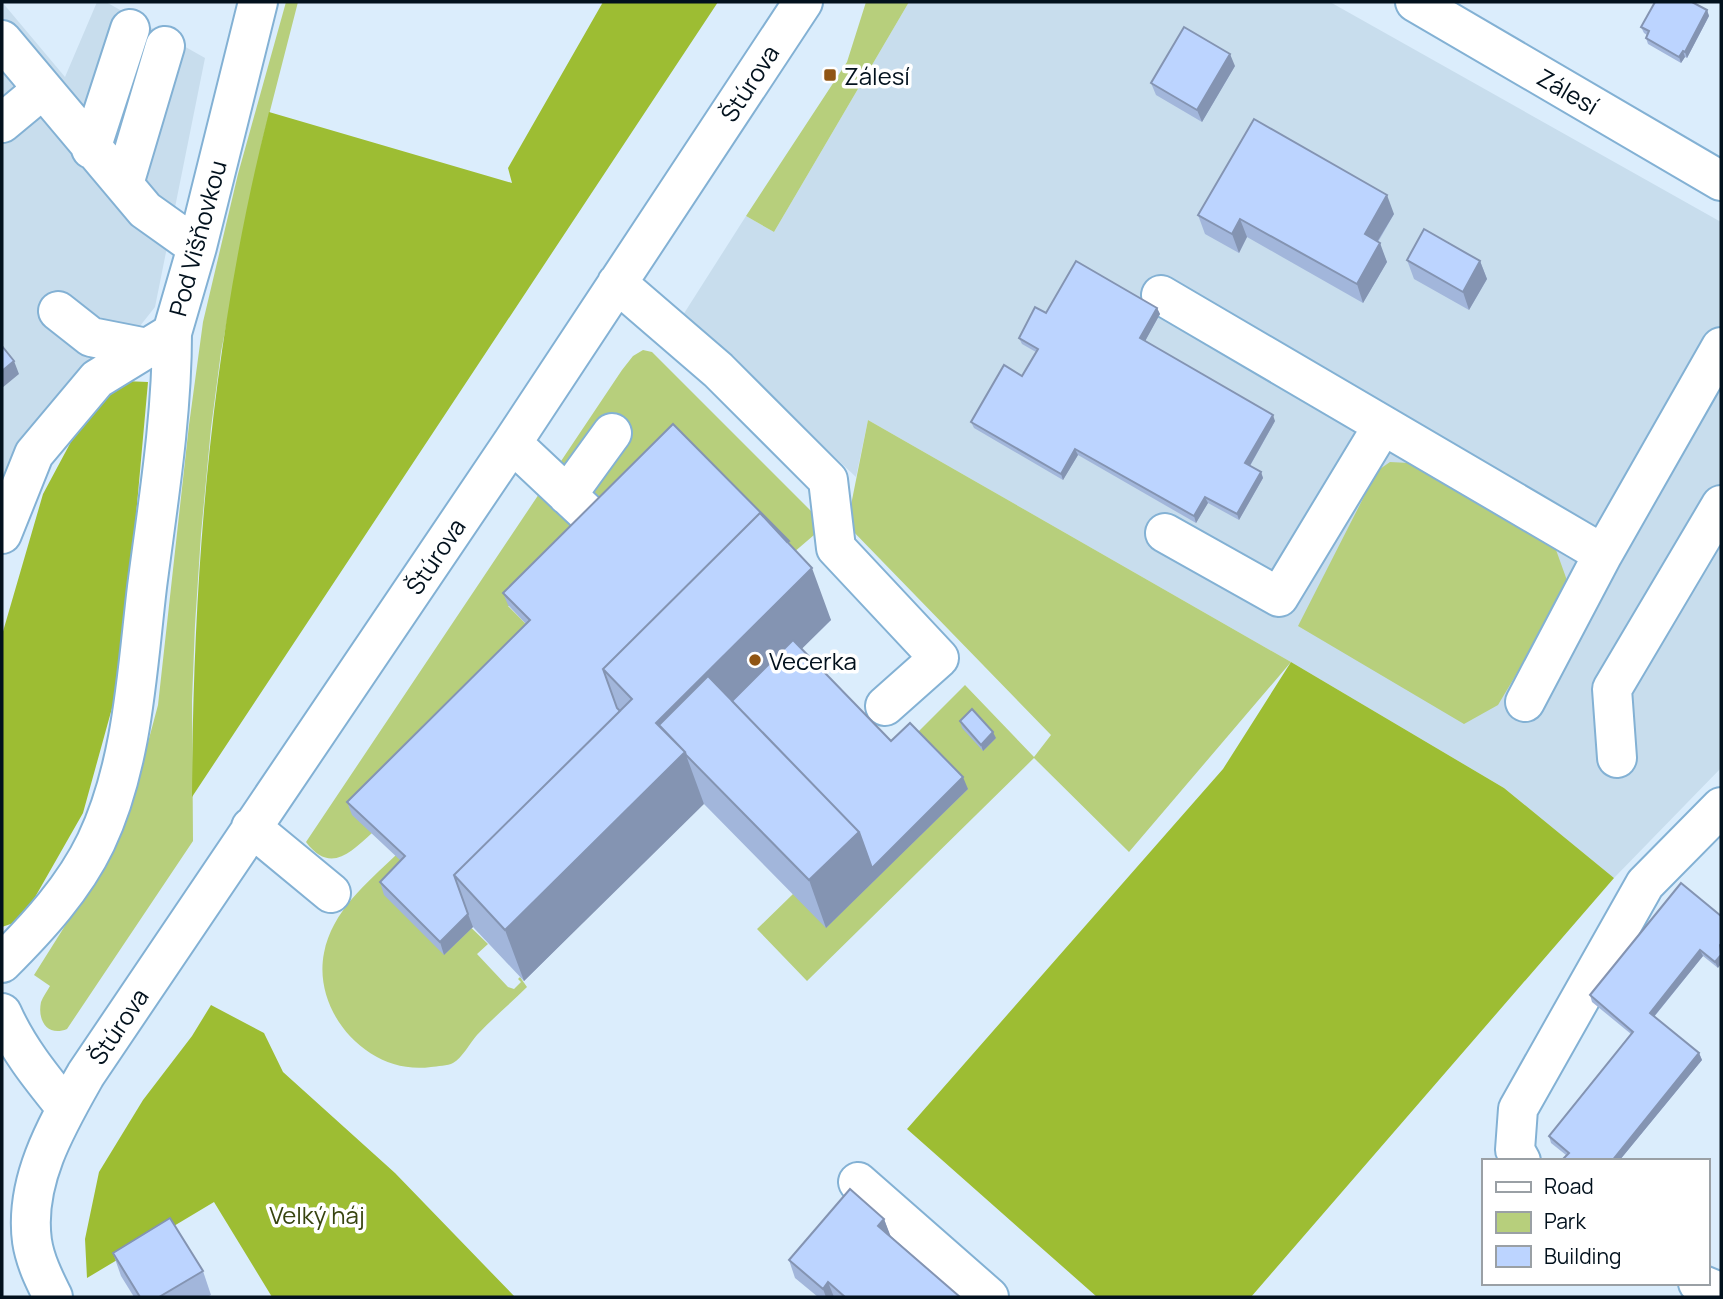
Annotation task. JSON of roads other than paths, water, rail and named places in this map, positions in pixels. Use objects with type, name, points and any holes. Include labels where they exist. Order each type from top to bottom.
[{"type":"street","name":"Pod Višňovkou","points":[[2,963],[40,926],[69,886],[96,843],[112,798],[131,716],[172,388],[159,340],[197,247],[258,2]]},
{"type":"street","name":"Štúrova","points":[[66,1108],[251,827],[512,443],[803,2]]},
{"type":"street","name":"Zálesí","points":[[1416,2],[1721,181]]},
{"type":"street","points":[[91,149],[130,29]]},
{"type":"street","points":[[2,40],[145,210],[197,247]]},
{"type":"street","points":[[124,184],[165,46]]},
{"type":"street","points":[[2,122],[43,89]]},
{"type":"street","points":[[617,283],[718,370],[828,480],[836,548],[939,658],[885,706]]},
{"type":"street","points":[[1161,295],[1603,554]]},
{"type":"street","points":[[58,311],[91,337],[159,340]]},
{"type":"street","points":[[2,534],[34,454],[97,379],[159,340]]},
{"type":"street","points":[[1525,702],[1603,554],[1721,347]]},
{"type":"street","points":[[1165,533],[1279,597],[1383,425]]},
{"type":"street","points":[[512,443],[581,507],[612,433]]},
{"type":"street","points":[[1616,758],[1612,688],[1721,505]]},
{"type":"street","points":[[1520,1159],[1515,1150],[1518,1109],[1645,884],[1721,807]]},
{"type":"street","points":[[251,827],[331,893]]},
{"type":"street","points":[[2,1013],[29,1062],[66,1108],[42,1163],[32,1203],[33,1243],[39,1268],[53,1297]]},
{"type":"street","points":[[858,1182],[989,1297]]},
{"type":"street","points":[[1703,1285],[1721,1296]]},
{"type":"place","name":"Zálesí","points":[[830,75]]},
{"type":"place","name":"Vecerka","points":[[755,660]]},
{"type":"park label","name":"Velký háj","points":[[317,1214]]}]
